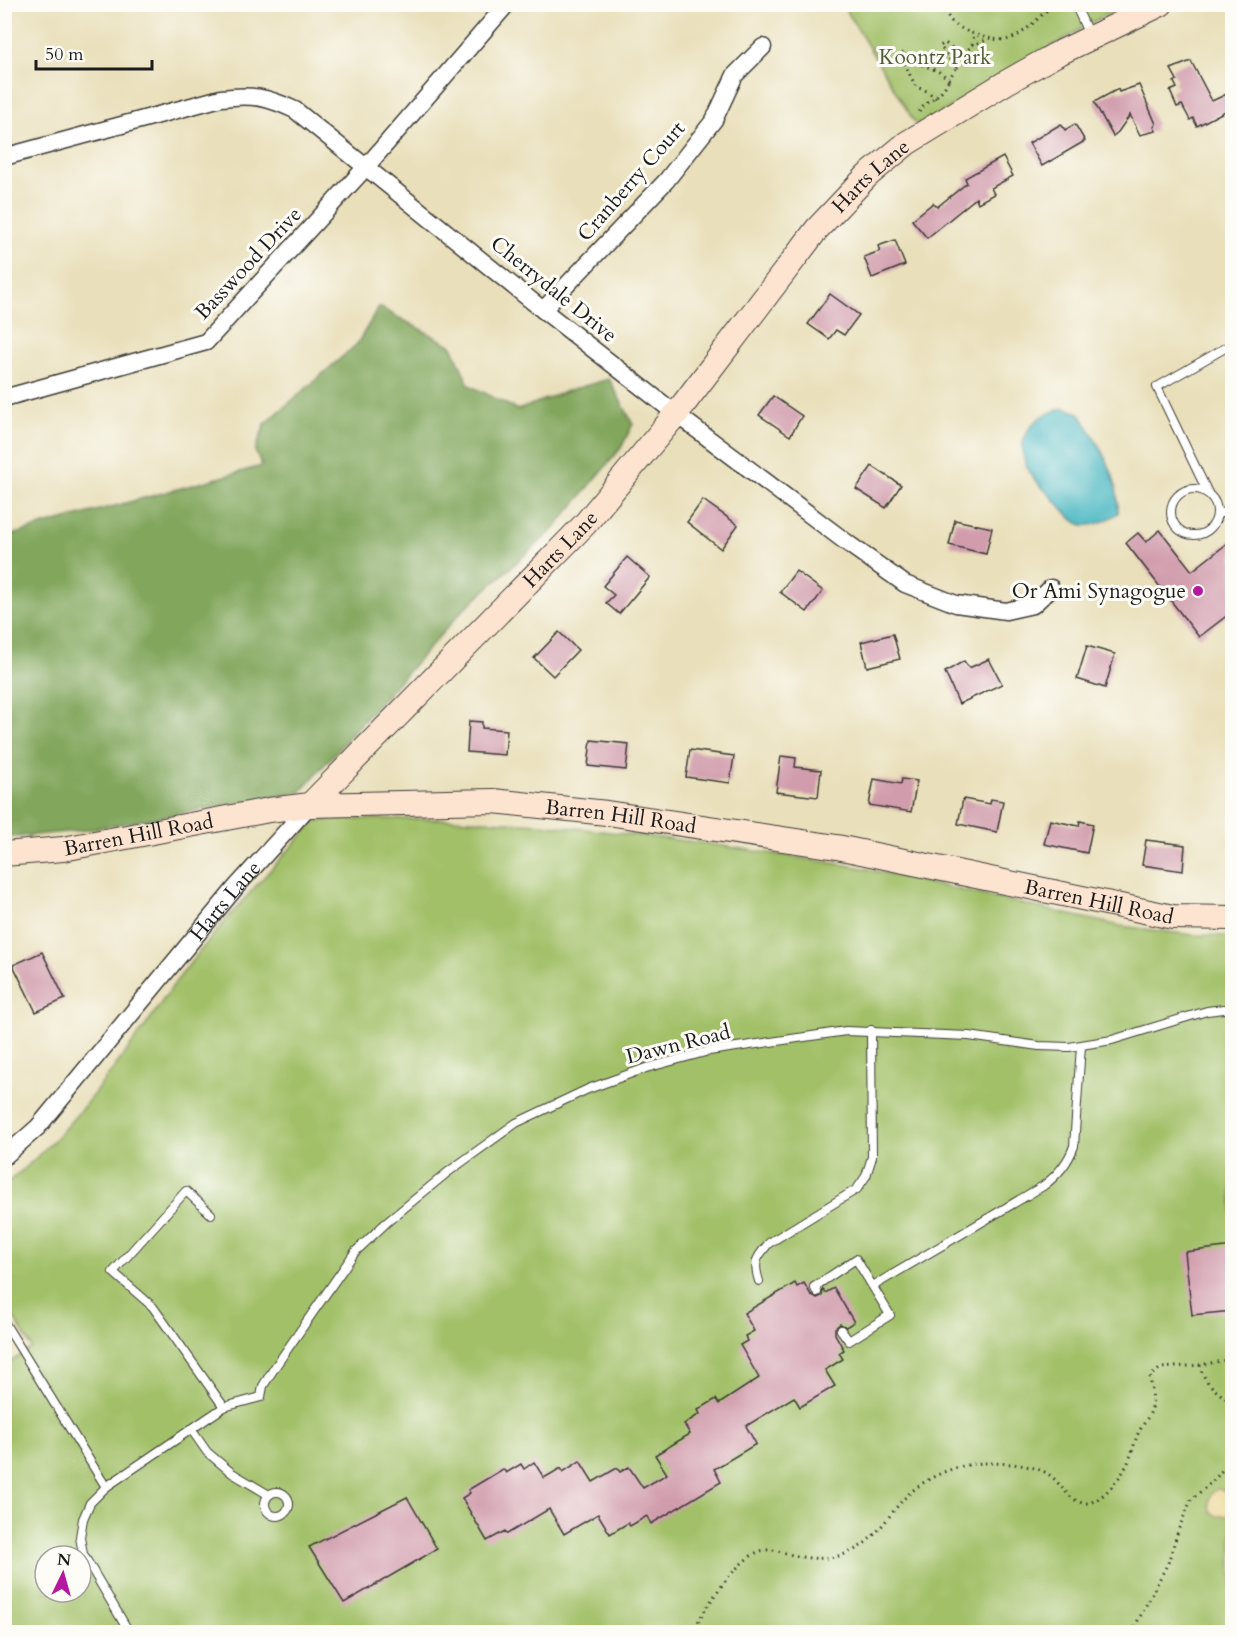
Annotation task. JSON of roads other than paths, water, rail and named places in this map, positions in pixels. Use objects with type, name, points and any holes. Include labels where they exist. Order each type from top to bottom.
[{"type":"street","name":"Basswood Drive","points":[[4,398],[206,342],[366,167],[507,4]]},
{"type":"street","name":"Harts Lane","points":[[4,1157],[38,1127],[236,887],[310,805],[585,524],[676,414],[817,229],[867,176],[917,137],[1007,82],[1091,37],[1159,5]]},
{"type":"street","name":"Cranberry Court","points":[[543,310],[666,181],[714,120],[735,75],[764,47]]},
{"type":"street","name":"Cherrydale Drive","points":[[4,157],[221,98],[256,96],[272,99],[295,110],[676,414],[905,584],[956,604],[1006,611],[1033,604],[1051,588]]},
{"type":"street","name":"Barren Hill Road","points":[[4,854],[63,849],[269,810],[310,805],[494,801],[607,813],[837,847],[1173,917],[1233,918]]},
{"type":"lane","points":[[1075,4],[1091,37]]},
{"type":"lane","points":[[1208,493],[1196,488],[1184,491],[1174,499],[1170,510],[1173,522],[1180,532],[1192,536],[1204,534],[1214,526],[1218,514],[1216,502],[1208,493],[1157,387],[1233,344]]},
{"type":"lane","points":[[1218,514],[1233,510]]},
{"type":"lane","name":"Dawn Road","points":[[224,1407],[261,1397],[262,1386],[355,1252],[386,1223],[448,1172],[516,1123],[588,1089],[646,1068],[699,1054],[846,1031],[871,1030],[969,1036],[1055,1048],[1112,1040],[1207,1011],[1233,1008]]},
{"type":"lane","points":[[759,1281],[754,1266],[758,1256],[769,1243],[857,1189],[866,1176],[872,1157],[871,1030]]},
{"type":"lane","points":[[873,1286],[1055,1177],[1069,1160],[1074,1146],[1081,1046]]},
{"type":"lane","points":[[129,1632],[83,1554],[80,1537],[83,1519],[90,1503],[106,1487],[224,1407],[153,1307],[113,1272],[186,1191],[211,1214]]},
{"type":"lane","points":[[817,1292],[814,1287],[856,1259],[890,1315],[849,1341],[841,1330]]},
{"type":"lane","points":[[4,1322],[106,1487]]},
{"type":"lane","points":[[191,1429],[207,1452],[232,1473],[269,1495]]},
{"type":"water","points":[[1064,408],[1079,413],[1101,448],[1116,486],[1118,513],[1097,524],[1083,525],[1071,518],[1035,480],[1025,461],[1023,450],[1027,431],[1042,417]]},
{"type":"place","name":"Or Ami Synagogue","points":[[1198,591]]},
{"type":"park label","name":"Koontz Park","points":[[935,57]]}]
